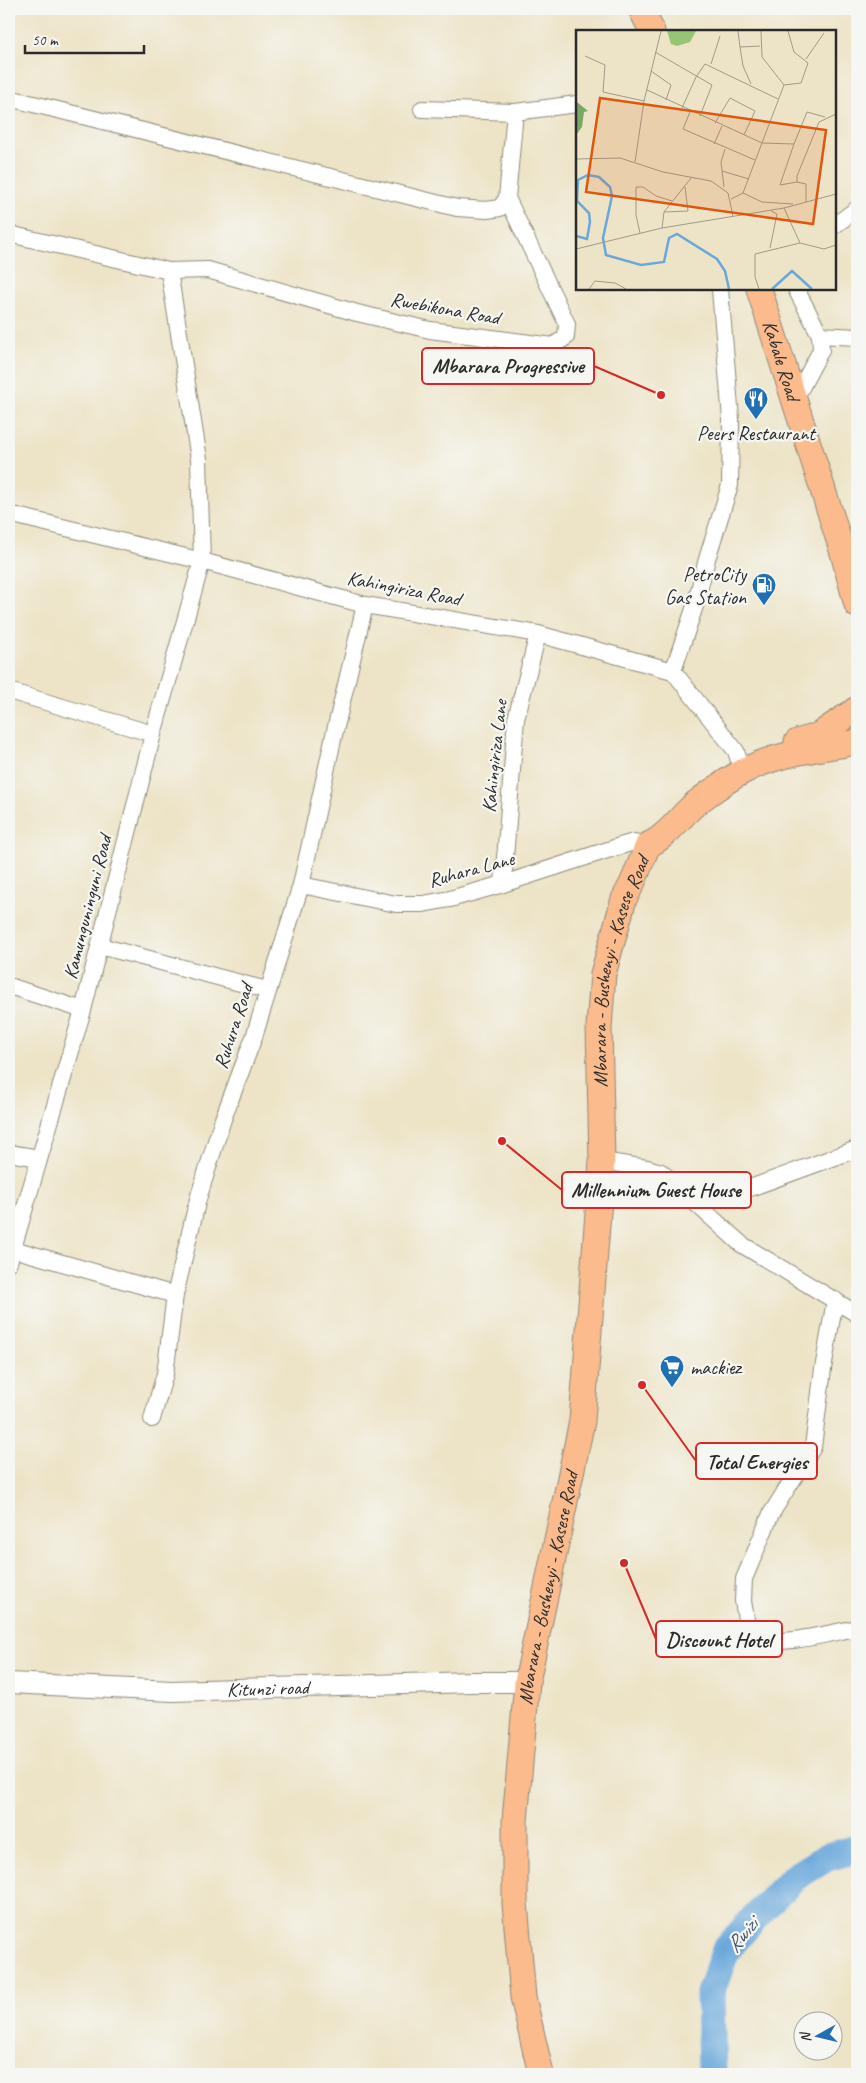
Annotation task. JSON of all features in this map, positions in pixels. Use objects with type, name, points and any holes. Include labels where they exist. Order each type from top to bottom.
[{"type":"main road","points":[[641,9],[652,30]]},
{"type":"main road","name":"Kabale Road","points":[[759,290],[843,553],[857,605]]},
{"type":"main road","name":"Mbarara - Bushenyi - Kasese Road","points":[[741,767],[819,735],[857,709]]},
{"type":"main road","name":"Mbarara - Bushenyi - Kasese Road","points":[[541,2074],[523,1997],[515,1903],[515,1821],[527,1682],[582,1421],[602,1161],[600,1101],[593,1049],[592,984],[598,948],[607,912],[643,840],[656,825],[695,791],[717,774],[784,756],[850,745]]},
{"type":"street","points":[[9,98],[457,208],[488,210],[500,208],[507,198],[515,112]]},
{"type":"street","points":[[422,110],[515,112],[576,104]]},
{"type":"street","name":"Rwebikona Road","points":[[9,234],[169,271],[208,270],[357,313],[430,330],[553,346],[566,337],[568,324],[507,198]]},
{"type":"street","points":[[836,224],[857,209]]},
{"type":"street","name":"Kamunguninguni Road","points":[[11,1255],[83,1010],[153,734],[202,561],[199,459],[169,271]]},
{"type":"street","points":[[720,290],[731,419],[730,485],[707,559],[695,606],[673,671],[736,751],[741,767]]},
{"type":"street","points":[[794,401],[821,350],[820,335],[797,290]]},
{"type":"street","points":[[820,335],[857,337]]},
{"type":"street","name":"Kahingiriza Road","points":[[9,514],[202,561],[365,605],[538,634],[673,671]]},
{"type":"street","name":"Ruhura Road","points":[[152,1419],[165,1374],[175,1295],[198,1199],[223,1119],[254,1037],[267,990],[302,885],[332,744],[365,605]]},
{"type":"street","name":"Kahingiriza Lane","points":[[503,884],[516,719],[538,634]]},
{"type":"street","points":[[9,691],[153,734]]},
{"type":"street","name":"Ruhara Lane","points":[[302,885],[396,904],[423,904],[450,899],[641,844]]},
{"type":"street","points":[[100,946],[267,990]]},
{"type":"street","points":[[9,986],[83,1010]]},
{"type":"street","points":[[697,1204],[750,1188],[857,1149]]},
{"type":"street","points":[[9,1153],[39,1158]]},
{"type":"street","points":[[602,1161],[648,1168],[661,1172],[741,1244],[857,1314]]},
{"type":"street","points":[[11,1255],[175,1295]]},
{"type":"street","points":[[835,1300],[823,1369],[813,1447],[771,1514],[744,1578],[743,1601],[747,1625],[755,1640],[768,1642],[790,1640],[857,1628]]},
{"type":"street","name":"Kitunzi road","points":[[9,1683],[172,1691],[527,1682]]},
{"type":"waterway","name":"Rwizi","points":[[712,2074],[710,1993],[726,1950],[793,1878],[827,1857],[857,1849]]},
{"type":"place","name":"Mbarara Progressive","points":[[661,395]]},
{"type":"place","name":"Peers Restaurant","points":[[756,420]]},
{"type":"place","name":"PetroCity Gas Station","points":[[764,606]]},
{"type":"place","name":"Millennium Guest House","points":[[502,1141]]},
{"type":"place","name":"Total Energies","points":[[642,1385]]},
{"type":"place","name":"mackiez","points":[[672,1388]]},
{"type":"place","name":"Discount Hotel","points":[[624,1563]]}]
